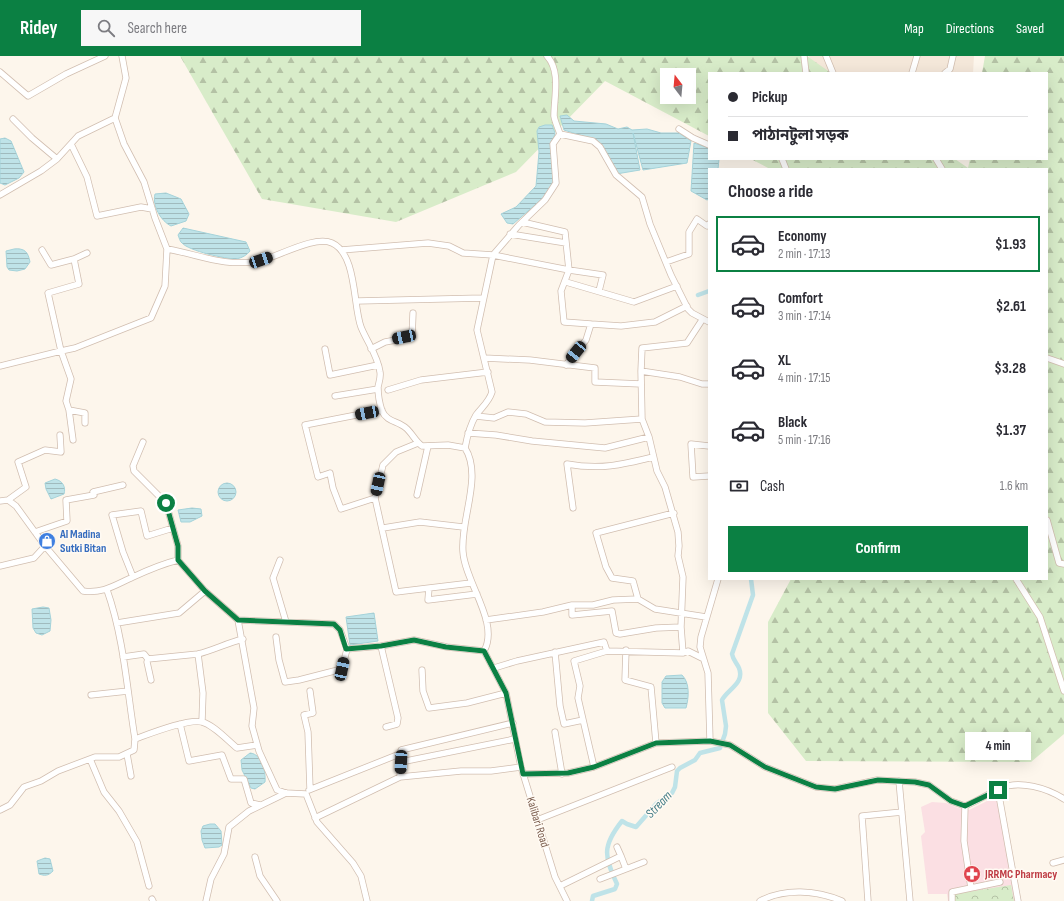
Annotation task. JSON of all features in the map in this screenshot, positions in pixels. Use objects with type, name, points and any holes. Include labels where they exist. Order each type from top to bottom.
[{"type":"street","points":[[0,72],[28,96],[66,74],[105,56]]},
{"type":"street","points":[[0,366],[61,350],[75,348],[151,318],[165,286],[167,249],[144,182],[124,144],[115,118],[126,78],[122,56]]},
{"type":"street","points":[[547,56],[553,63],[556,90],[554,117],[560,134]]},
{"type":"street","points":[[804,56],[806,72]]},
{"type":"street","points":[[826,56],[834,72]]},
{"type":"street","points":[[912,72],[917,56]]},
{"type":"street","points":[[946,72],[950,69],[952,56]]},
{"type":"street","points":[[0,195],[41,172],[57,159],[78,136],[115,118]]},
{"type":"street","points":[[13,119],[32,138],[57,159]]},
{"type":"street","points":[[679,129],[693,138],[708,145]]},
{"type":"street","points":[[346,649],[381,646],[414,640],[446,647],[484,651],[487,646],[486,620],[477,594],[468,577],[462,553],[464,527],[473,467],[471,457],[465,448],[468,433],[476,416],[490,400],[492,392],[477,330],[493,255],[510,234],[546,200],[556,183],[553,144],[560,134]]},
{"type":"street","points":[[560,134],[593,141],[600,147],[616,175],[642,197],[650,224],[686,306],[692,314],[708,322]]},
{"type":"street","points":[[71,144],[87,177],[97,216],[141,207],[152,209]]},
{"type":"street","points":[[666,262],[688,254],[689,232],[696,219],[707,226],[708,225]]},
{"type":"street","points":[[522,222],[565,232],[569,270],[566,282],[561,291],[564,322],[621,326],[655,322],[686,306]]},
{"type":"street","points":[[510,234],[566,243]]},
{"type":"street","points":[[167,249],[199,256],[212,261],[235,263],[261,260],[318,242],[332,243],[341,250],[346,260],[357,302],[361,325],[378,365],[380,373],[378,389],[382,410],[389,420],[405,427],[422,446],[448,445],[465,448]]},
{"type":"street","points":[[341,250],[428,243],[449,246],[463,253],[493,255],[603,275],[599,291]]},
{"type":"street","points":[[42,250],[51,265],[74,259],[87,253]]},
{"type":"street","points":[[73,440],[69,410],[66,401],[71,379],[61,350],[48,293],[79,284],[74,259]]},
{"type":"street","points":[[566,282],[634,302],[677,286]]},
{"type":"street","points":[[357,302],[483,298]]},
{"type":"street","points":[[371,349],[385,342],[412,337],[413,313]]},
{"type":"street","points":[[682,653],[682,577],[678,556],[678,532],[674,513],[653,457],[649,437],[642,418],[642,348],[687,343],[702,320]]},
{"type":"street","points":[[566,365],[586,340],[591,324]]},
{"type":"street","points":[[325,349],[330,375],[378,365]]},
{"type":"street","points":[[484,358],[512,358],[595,368],[595,382],[641,384]]},
{"type":"street","points":[[1048,358],[1064,364]]},
{"type":"street","points":[[641,371],[680,377],[702,384],[708,384]]},
{"type":"street","points":[[388,390],[422,380],[488,372]]},
{"type":"street","points":[[335,396],[378,389]]},
{"type":"street","points":[[69,410],[85,413],[85,423]]},
{"type":"street","points":[[375,498],[341,509],[333,488],[330,473],[318,477],[305,425],[382,410]]},
{"type":"street","points":[[476,416],[494,418],[508,412],[526,414],[545,422],[585,423],[642,418]]},
{"type":"street","points":[[468,433],[604,448],[649,437]]},
{"type":"street","points":[[0,501],[8,500],[26,487],[18,462],[45,450],[61,452],[60,435]]},
{"type":"street","points":[[143,442],[133,466],[134,471],[165,501],[178,546],[178,560],[205,591],[238,620],[243,639],[254,708],[252,726],[257,745],[277,790],[286,793],[306,794]]},
{"type":"street","points":[[418,443],[396,452],[382,465],[375,498],[383,528],[396,592],[471,583]]},
{"type":"street","points":[[708,446],[691,444],[693,477],[708,476]]},
{"type":"street","points":[[417,495],[428,446]]},
{"type":"street","points":[[573,508],[567,464],[593,468],[615,466],[653,457]]},
{"type":"street","points":[[34,532],[67,521],[66,500],[94,496],[93,492],[123,485]]},
{"type":"street","points":[[8,500],[16,506],[45,546],[83,591],[94,593],[107,590],[162,564],[178,560]]},
{"type":"street","points":[[133,577],[123,552],[112,515],[141,511],[148,536],[173,528]]},
{"type":"street","points":[[638,599],[633,581],[612,578],[606,567],[596,533],[674,513]]},
{"type":"street","points":[[383,528],[420,522],[464,527]]},
{"type":"street","points":[[1048,524],[1059,563],[1064,564]]},
{"type":"street","points":[[0,566],[34,558],[45,546]]},
{"type":"street","points":[[280,560],[273,578],[286,622]]},
{"type":"street","points":[[710,741],[708,673],[702,658],[701,636],[718,580]]},
{"type":"street","points":[[1017,580],[1040,617],[1064,691]]},
{"type":"street","points":[[429,588],[428,600],[477,594]]},
{"type":"street","points":[[0,810],[10,805],[22,788],[26,785],[41,781],[58,770],[90,759],[127,754],[134,750],[135,739],[123,656],[117,623],[107,590]]},
{"type":"street","points":[[117,623],[179,613],[205,591]]},
{"type":"street","points":[[486,620],[543,612],[572,605],[593,605],[613,600],[638,599],[655,610],[706,617]]},
{"type":"street","points":[[572,605],[572,615],[612,611],[616,633],[620,634],[656,628],[681,627]]},
{"type":"street","points":[[238,620],[334,624],[340,630],[346,649],[342,669],[285,682],[279,660],[276,636]]},
{"type":"street","points":[[148,659],[198,654],[217,649],[222,644],[243,639]]},
{"type":"street","points":[[494,668],[555,652],[604,642],[607,650]]},
{"type":"street","points":[[381,646],[398,718],[397,724],[386,727]]},
{"type":"street","points":[[594,767],[578,698],[580,686],[574,661],[607,650],[682,653],[688,651],[702,658]]},
{"type":"street","points":[[626,650],[625,680],[651,687],[656,743]]},
{"type":"street","name":"Kalibari Road","points":[[484,651],[506,693],[523,774],[555,877],[567,901]]},
{"type":"street","points":[[555,652],[560,706],[564,724],[583,720]]},
{"type":"street","points":[[123,656],[144,654],[148,659]]},
{"type":"street","points":[[198,654],[203,692],[202,722]]},
{"type":"street","points":[[148,659],[146,662],[151,680]]},
{"type":"street","points":[[422,670],[423,691],[429,708],[467,703],[506,693]]},
{"type":"street","points":[[91,695],[128,691]]},
{"type":"street","points":[[310,691],[313,713],[304,715],[308,732],[310,789]]},
{"type":"street","points":[[135,739],[180,724],[202,722],[220,733],[237,748],[257,745]]},
{"type":"street","points":[[400,777],[401,750],[513,723]]},
{"type":"street","points":[[180,724],[188,761],[222,755],[231,779],[244,779],[252,803],[260,805]]},
{"type":"street","points":[[555,732],[562,774]]},
{"type":"street","points":[[401,762],[515,739]]},
{"type":"street","points":[[523,774],[562,774],[594,767],[656,743],[710,741],[730,745],[765,767],[816,787],[835,789],[878,780],[899,781],[929,785],[951,801],[965,806],[1012,785],[1025,785],[1064,799]]},
{"type":"street","points":[[306,794],[310,789],[402,753]]},
{"type":"street","points":[[127,754],[131,776]]},
{"type":"street","points":[[90,759],[104,792],[119,811],[137,842],[149,886]]},
{"type":"street","points":[[315,818],[400,777],[461,771],[491,772],[521,767]]},
{"type":"street","points":[[537,820],[672,767]]},
{"type":"street","points":[[899,781],[910,901]]},
{"type":"street","points":[[998,790],[1018,901]]},
{"type":"street","points":[[206,901],[211,879],[224,854],[229,827],[260,805],[286,793]]},
{"type":"street","points":[[306,794],[315,818],[361,876],[367,901]]},
{"type":"street","points":[[965,806],[964,840],[971,888]]},
{"type":"street","points":[[868,901],[862,816],[902,812]]},
{"type":"street","points":[[617,847],[626,868]]},
{"type":"street","points":[[560,886],[621,856]]},
{"type":"street","points":[[255,857],[260,876],[277,901]]},
{"type":"street","points":[[1053,863],[1064,860]]},
{"type":"street","points":[[600,880],[626,868],[644,862]]},
{"type":"street","points":[[952,901],[952,892],[1000,882]]},
{"type":"street","points":[[760,901],[782,892],[789,892],[821,894],[842,901]]},
{"type":"shaded area","points":[[809,56],[974,56],[973,72],[812,72]]},
{"type":"shaded area","points":[[996,794],[1016,901],[948,901],[947,894],[928,894],[921,836],[925,832],[921,807],[932,802],[946,803],[958,808],[969,810],[987,801]]},
{"type":"green space","points":[[180,56],[807,56],[830,72],[708,72],[708,135],[605,81],[516,172],[396,222],[262,199]]},
{"type":"green space","points":[[985,56],[1064,56],[1064,734],[1031,762],[806,761],[768,713],[768,622],[790,580],[1048,580],[1048,168],[968,168],[970,160],[1048,160],[1048,72],[982,72]]},
{"type":"green space","points":[[753,160],[956,160],[968,168],[768,168]]},
{"type":"green space","points":[[1011,885],[1014,901],[954,901],[954,894]]},
{"type":"water","points":[[567,115],[574,121],[606,124],[618,129],[627,127],[632,130],[647,129],[661,133],[679,133],[691,141],[687,163],[643,170],[633,133],[640,170],[616,174],[592,139],[564,130],[560,116]]},
{"type":"water","points":[[552,125],[555,133],[552,144],[555,179],[550,192],[513,224],[507,223],[501,214],[516,207],[536,186],[539,152],[537,131],[539,127]]},
{"type":"water","points":[[5,138],[11,141],[24,172],[19,178],[5,185],[0,183],[0,139]]},
{"type":"water","points":[[694,143],[708,148],[708,160],[719,160],[718,168],[708,168],[708,200],[691,191]]},
{"type":"water","points":[[166,193],[181,199],[189,214],[186,221],[171,226],[164,221],[158,213],[154,199],[155,194]]},
{"type":"water","points":[[183,228],[246,242],[250,251],[244,256],[236,259],[224,258],[200,252],[186,246],[181,242],[178,235]]},
{"type":"water","points":[[21,249],[27,253],[30,262],[25,269],[17,271],[9,270],[7,267],[6,251]]},
{"type":"water","points":[[55,479],[62,483],[65,491],[64,494],[51,499],[45,483]]},
{"type":"water","points":[[227,483],[233,486],[236,492],[233,498],[227,501],[221,498],[218,492],[221,486]]},
{"type":"water","points":[[192,508],[201,509],[202,516],[190,522],[181,522],[178,510]]},
{"type":"water","points":[[43,607],[49,608],[51,620],[50,631],[42,635],[36,633],[33,628],[32,609]]},
{"type":"water","points":[[374,613],[378,641],[350,645],[346,617]]},
{"type":"water","points":[[682,675],[688,686],[686,708],[665,708],[662,703],[662,682],[666,676]]},
{"type":"water","points":[[250,753],[258,757],[265,773],[265,782],[255,789],[251,788],[242,770],[241,760]]},
{"type":"water","points":[[215,824],[221,831],[222,845],[219,847],[205,848],[201,831],[203,826]]},
{"type":"water","points":[[45,858],[50,859],[53,871],[48,875],[39,874],[37,861]]},
{"type":"waterway","points":[[698,295],[708,291]]},
{"type":"waterway","name":"Stream","points":[[592,901],[593,896],[615,889],[617,884],[609,866],[607,851],[611,837],[622,821],[636,827],[657,803],[672,793],[675,787],[677,771],[680,768],[695,760],[700,753],[720,748],[726,726],[722,700],[740,678],[739,668],[732,654],[753,595],[751,580]]},
{"type":"place","name":"Al Madina Sutki Bitan","points":[[47,541]]},
{"type":"place","name":"JRRMC Pharmacy","points":[[972,874]]},
{"type":"route","points":[[166,503],[178,546],[178,560],[205,591],[238,620],[334,624],[340,630],[346,649],[381,646],[414,640],[446,647],[484,651],[506,693],[523,774],[568,773],[594,767],[656,743],[664,744],[710,741],[730,745],[765,767],[792,776],[816,787],[835,789],[878,780],[915,782],[929,785],[937,789],[951,801],[958,805],[965,806],[998,790]]}]
